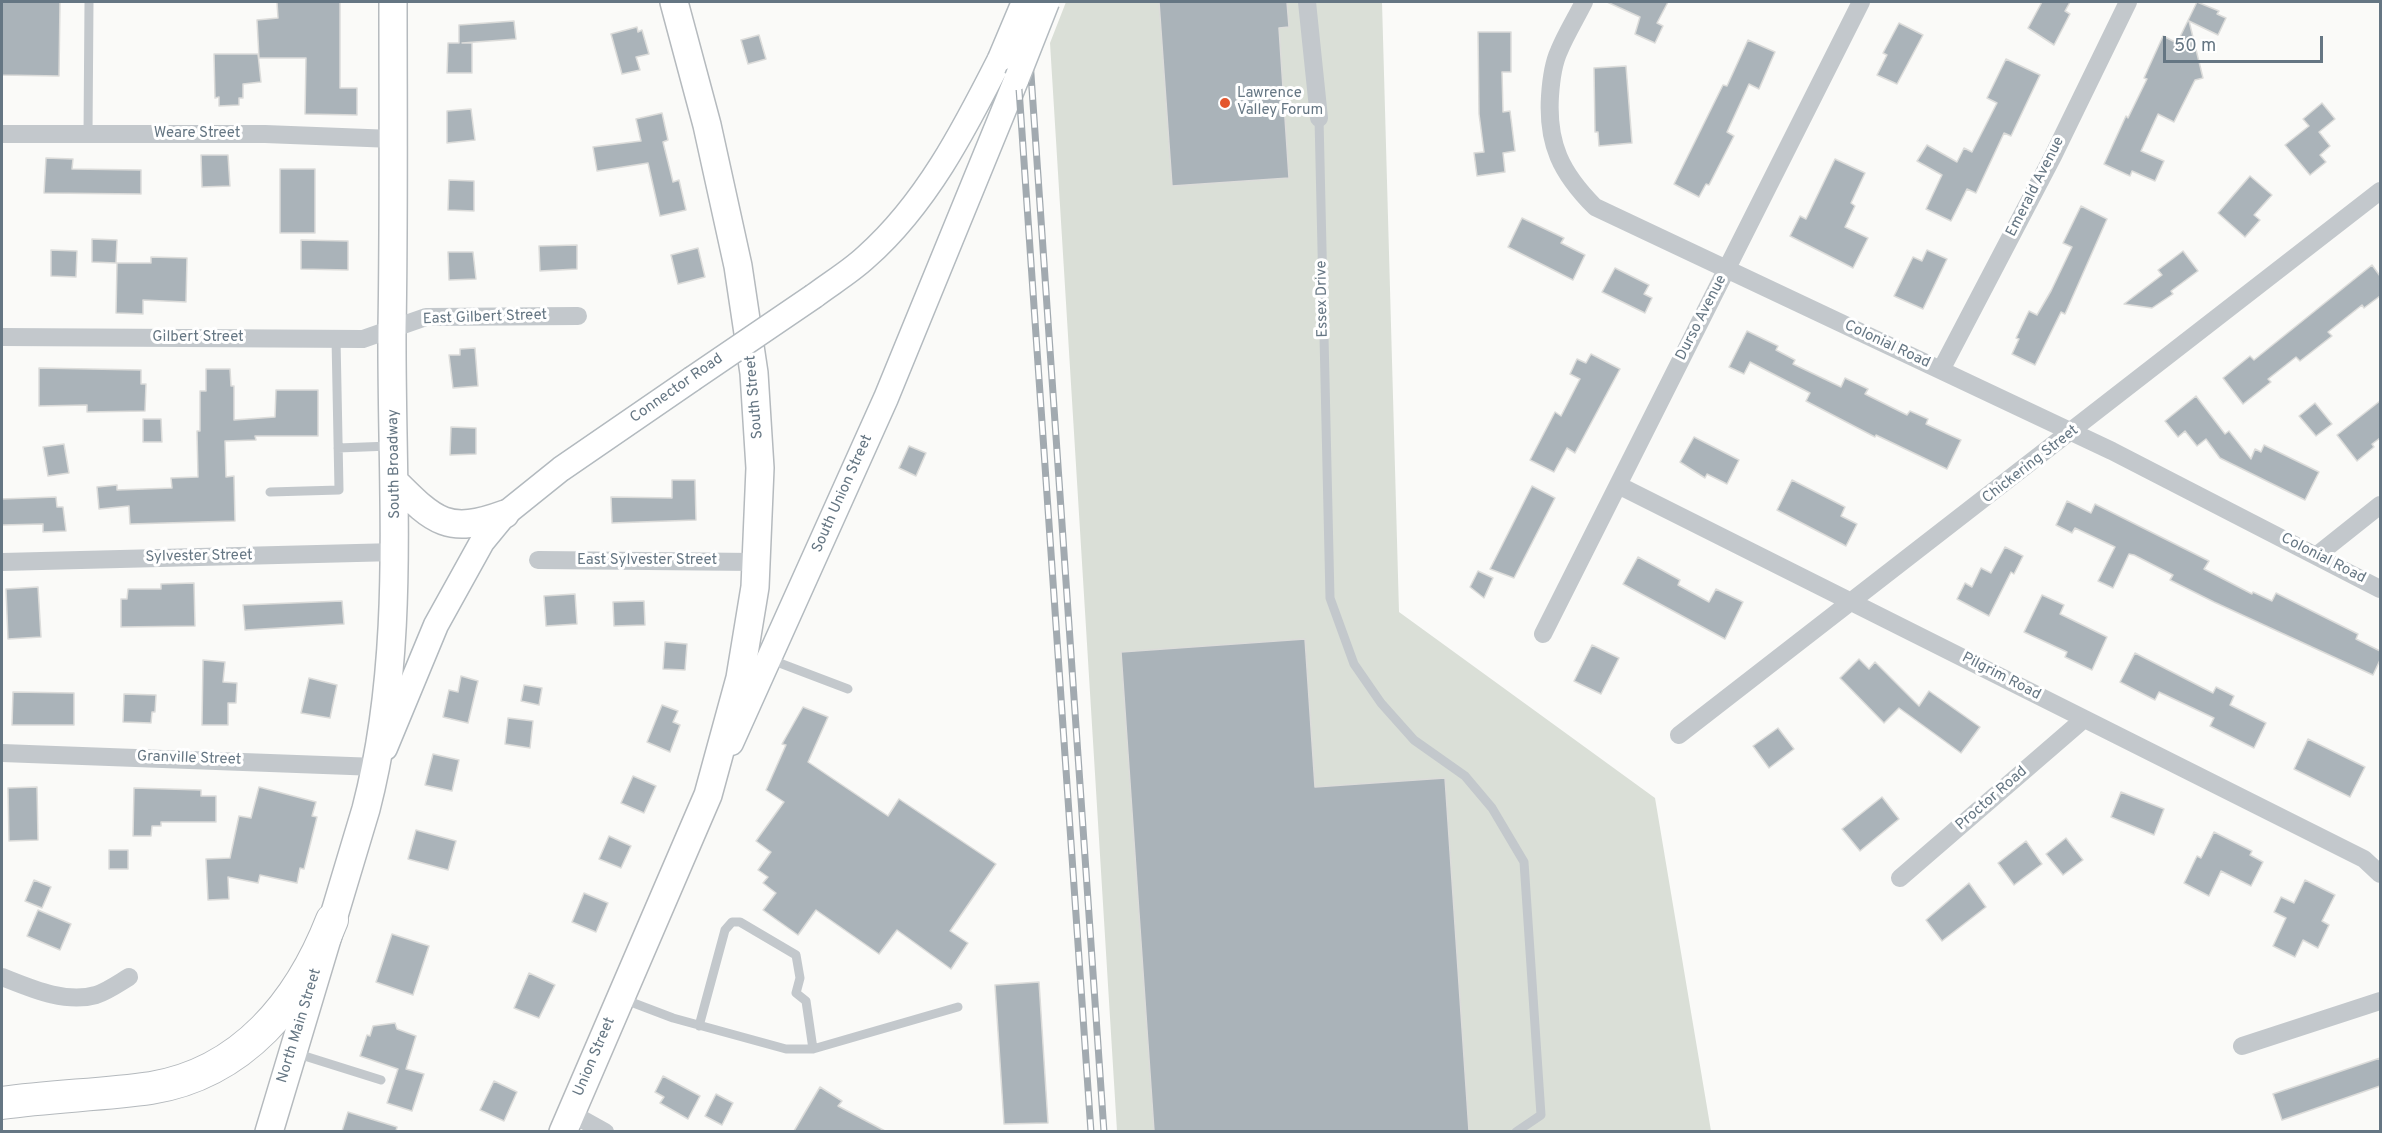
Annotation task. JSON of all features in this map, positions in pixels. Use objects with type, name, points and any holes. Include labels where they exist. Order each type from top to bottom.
[{"type":"highway","points":[[2,1103],[153,1088],[189,1078],[223,1063],[256,1040],[278,1015],[311,965],[332,920]]},
{"type":"main road","name":"South Broadway","points":[[332,920],[377,767],[393,629],[396,552],[392,328],[393,2]]},
{"type":"main road","name":"South Street","points":[[674,2],[707,126],[735,254],[751,351],[760,468],[755,587],[740,678],[708,795]]},
{"type":"main road","name":"Connector Road","points":[[377,767],[436,625],[482,542],[505,514],[561,469],[866,258],[908,213],[956,145],[1000,59],[1024,2]]},
{"type":"main road","name":"South Union Street","points":[[624,990],[708,795],[891,388],[1047,2]]},
{"type":"main road","points":[[395,482],[426,514],[441,521],[478,524],[505,514]]},
{"type":"main road","name":"North Main Street","points":[[269,1131],[332,920]]},
{"type":"main road","name":"Union Street","points":[[567,1122],[624,990]]},
{"type":"street","name":"Essex Drive","points":[[1307,2],[1319,118]]},
{"type":"street","name":"Colonial Road","points":[[1584,2],[1558,53],[1551,81],[1549,117],[1555,151],[1573,184],[1594,207],[2073,432],[2380,589]]},
{"type":"street","name":"Durso Avenue","points":[[1543,634],[1861,2]]},
{"type":"street","name":"Emerald Avenue","points":[[1941,370],[2053,156],[2128,2]]},
{"type":"street","name":"Weare Street","points":[[2,134],[265,134],[393,139]]},
{"type":"street","name":"Chickering Street","points":[[1679,735],[2073,432],[2380,191]]},
{"type":"street","name":"East Gilbert Street","points":[[392,328],[426,317],[578,316]]},
{"type":"street","name":"Gilbert Street","points":[[2,337],[363,339],[392,328]]},
{"type":"street","name":"Pilgrim Road","points":[[1618,485],[2364,859],[2380,874]]},
{"type":"street","points":[[2316,556],[2380,505]]},
{"type":"street","name":"Sylvester Street","points":[[2,562],[396,552]]},
{"type":"street","name":"East Sylvester Street","points":[[538,560],[756,562]]},
{"type":"street","name":"Proctor Road","points":[[1900,878],[2084,719]]},
{"type":"street","name":"Granville Street","points":[[2,753],[377,767]]},
{"type":"street","points":[[2,978],[52,995],[79,998],[99,994],[129,977]]},
{"type":"street","points":[[2242,1046],[2380,1001]]},
{"type":"street","points":[[567,1122],[605,1131]]},
{"type":"lane","points":[[88,134],[89,2]]},
{"type":"lane","name":"Essex Drive","points":[[1319,118],[1330,598],[1354,664],[1381,703],[1414,740],[1465,776],[1492,808],[1524,862],[1540,1115],[1516,1131]]},
{"type":"lane","points":[[270,492],[339,490],[336,338]]},
{"type":"lane","points":[[338,448],[395,446]]},
{"type":"lane","points":[[769,659],[848,689]]},
{"type":"lane","points":[[699,1026],[725,930],[732,922],[740,922],[796,955],[800,978],[796,993],[806,1001],[813,1049]]},
{"type":"lane","points":[[624,990],[699,1026],[786,1049],[813,1049],[958,1007]]},
{"type":"lane","points":[[293,1052],[381,1080]]},
{"type":"shaded area","points":[[1066,2],[1382,2],[1399,612],[1655,798],[1711,1131],[1117,1131],[1050,43]]},
{"type":"building","points":[[2,2],[60,2],[59,76],[2,75]]},
{"type":"building","points":[[277,2],[340,2],[340,88],[357,88],[357,115],[305,114],[306,58],[259,58],[257,20],[278,18]]},
{"type":"building","name":"Lawrence Valley Forum","points":[[1159,2],[1287,2],[1289,27],[1279,28],[1289,178],[1172,186]]},
{"type":"building","points":[[1607,2],[1668,2],[1657,23],[1663,26],[1655,43],[1635,34],[1640,17]]},
{"type":"building","points":[[2042,2],[2070,2],[2065,11],[2070,14],[2054,45],[2028,28]]},
{"type":"building","points":[[2197,2],[2219,11],[2217,14],[2226,18],[2218,35],[2189,21],[2203,78],[2195,80],[2174,122],[2158,114],[2141,151],[2164,161],[2155,181],[2132,171],[2130,176],[2104,164],[2126,116],[2128,118],[2147,79],[2144,78],[2163,36],[2177,43]]},
{"type":"building","points":[[514,21],[516,39],[462,43],[472,43],[472,73],[447,73],[448,43],[459,43],[459,25]]},
{"type":"building","points":[[1899,23],[1923,35],[1897,84],[1877,75],[1887,55],[1883,53]]},
{"type":"building","points":[[637,27],[638,32],[642,30],[649,54],[636,57],[640,70],[622,74],[611,34]]},
{"type":"building","points":[[1478,32],[1511,32],[1511,72],[1502,72],[1503,112],[1510,111],[1515,151],[1503,153],[1505,172],[1477,176],[1474,153],[1484,152],[1479,114]]},
{"type":"building","points":[[759,35],[766,59],[748,64],[741,40]]},
{"type":"building","points":[[1748,40],[1775,52],[1759,89],[1749,84],[1727,132],[1734,136],[1709,185],[1706,184],[1699,197],[1674,184],[1723,85],[1727,86]]},
{"type":"building","points":[[214,54],[258,54],[261,82],[243,84],[243,98],[239,98],[239,105],[219,106],[219,97],[215,98]]},
{"type":"building","points":[[2006,59],[2040,75],[2011,136],[2004,133],[1976,193],[1967,189],[1951,221],[1926,209],[1942,175],[1917,161],[1927,145],[1957,162],[1964,148],[1972,152],[1997,103],[1987,98]]},
{"type":"building","points":[[1626,66],[1632,143],[1599,146],[1598,132],[1595,132],[1594,68]]},
{"type":"building","points":[[2322,103],[2335,119],[2319,132],[2330,146],[2320,155],[2326,162],[2310,175],[2285,145],[2309,126],[2303,119]]},
{"type":"building","points":[[471,109],[475,140],[447,143],[447,111]]},
{"type":"building","points":[[662,113],[668,140],[663,142],[673,182],[679,180],[686,210],[660,216],[648,163],[597,171],[593,147],[641,141],[636,119]]},
{"type":"building","points":[[201,155],[228,155],[230,186],[202,187]]},
{"type":"building","points":[[46,158],[73,159],[72,169],[141,170],[141,194],[44,193]]},
{"type":"building","points":[[1835,159],[1865,173],[1851,203],[1855,206],[1845,227],[1868,238],[1853,268],[1790,236],[1800,216],[1806,219]]},
{"type":"building","points":[[280,169],[315,169],[315,233],[280,233]]},
{"type":"building","points":[[2250,176],[2272,195],[2254,215],[2260,220],[2245,237],[2218,213]]},
{"type":"building","points":[[449,180],[474,181],[474,211],[448,210]]},
{"type":"building","points":[[2081,206],[2107,219],[2065,314],[2061,312],[2035,365],[2012,354],[2019,339],[2016,338],[2029,311],[2037,315],[2051,291],[2072,247],[2063,243]]},
{"type":"building","points":[[1522,218],[1564,238],[1561,243],[1585,255],[1573,280],[1508,247]]},
{"type":"building","points":[[92,239],[117,240],[116,263],[92,262]]},
{"type":"building","points":[[301,240],[348,241],[348,270],[301,269]]},
{"type":"building","points":[[577,245],[577,269],[540,271],[539,246]]},
{"type":"building","points":[[698,248],[705,277],[678,284],[671,255]]},
{"type":"building","points":[[51,250],[77,251],[76,277],[51,276]]},
{"type":"building","points":[[1927,250],[1947,259],[1923,309],[1894,296],[1913,257],[1922,261]]},
{"type":"building","points":[[2183,251],[2198,271],[2171,291],[2173,294],[2152,308],[2124,304],[2162,275],[2158,270]]},
{"type":"building","points":[[448,252],[473,252],[476,279],[449,280]]},
{"type":"building","points":[[151,257],[187,258],[186,302],[143,300],[143,314],[116,313],[117,263],[151,263]]},
{"type":"building","points":[[2372,265],[2380,276],[2380,296],[2364,308],[2362,305],[2328,332],[2332,336],[2300,361],[2296,357],[2268,379],[2271,382],[2243,404],[2223,378],[2250,356],[2254,360]]},
{"type":"building","points":[[1615,268],[1649,285],[1644,294],[1652,298],[1645,313],[1602,292]]},
{"type":"building","points":[[1747,331],[1778,346],[1776,350],[1795,360],[1793,364],[1841,387],[1845,378],[1868,389],[1865,394],[1907,415],[1910,411],[1928,419],[1926,424],[1961,440],[1947,469],[1876,435],[1875,437],[1806,401],[1810,393],[1750,362],[1744,374],[1729,367]]},
{"type":"building","points":[[475,348],[478,386],[453,388],[449,355],[460,355],[460,349]]},
{"type":"building","points":[[1591,354],[1620,369],[1575,453],[1567,448],[1554,472],[1530,460],[1555,412],[1561,416],[1580,379],[1570,374],[1577,359],[1586,363]]},
{"type":"building","points":[[39,368],[141,370],[141,384],[146,384],[145,411],[87,412],[87,405],[39,406]]},
{"type":"building","points":[[206,369],[230,369],[231,386],[234,386],[234,420],[275,417],[276,390],[318,390],[318,436],[255,436],[256,440],[225,441],[226,477],[234,476],[235,521],[130,524],[129,506],[99,509],[97,487],[117,485],[117,490],[172,488],[171,478],[198,477],[197,431],[200,431],[200,391],[206,391]]},
{"type":"building","points":[[2196,396],[2225,434],[2229,431],[2251,459],[2255,449],[2261,452],[2264,445],[2319,472],[2305,500],[2220,458],[2206,439],[2197,446],[2185,431],[2178,437],[2165,421]]},
{"type":"building","points":[[2380,401],[2380,438],[2372,444],[2374,447],[2357,461],[2337,435]]},
{"type":"building","points":[[2315,403],[2332,424],[2316,436],[2299,416]]},
{"type":"building","points":[[143,419],[161,419],[162,442],[143,442]]},
{"type":"building","points":[[451,427],[476,428],[476,454],[450,455]]},
{"type":"building","points":[[1694,437],[1739,460],[1727,484],[1707,474],[1705,478],[1680,462]]},
{"type":"building","points":[[64,444],[69,473],[48,476],[43,447]]},
{"type":"building","points":[[909,446],[926,453],[916,476],[899,468]]},
{"type":"building","points":[[672,480],[695,480],[696,520],[612,523],[611,497],[672,498]]},
{"type":"building","points":[[1792,480],[1845,507],[1841,516],[1857,524],[1846,546],[1777,510]]},
{"type":"building","points":[[1532,486],[1555,498],[1514,578],[1490,569]]},
{"type":"building","points":[[56,497],[57,507],[63,507],[66,531],[43,532],[43,524],[2,525],[2,499]]},
{"type":"building","points":[[2067,501],[2091,513],[2095,504],[2209,561],[2204,569],[2252,594],[2253,592],[2272,601],[2276,593],[2358,634],[2356,639],[2380,651],[2380,660],[2373,675],[2170,580],[2173,575],[2134,555],[2129,554],[2113,588],[2098,581],[2115,547],[2075,528],[2072,533],[2056,525]]},
{"type":"building","points":[[2005,547],[2023,556],[2014,574],[2011,572],[1989,616],[1957,599],[1965,583],[1972,587],[1981,568],[1991,573]]},
{"type":"building","points":[[1638,557],[1680,580],[1678,585],[1709,602],[1716,589],[1743,602],[1725,639],[1623,584]]},
{"type":"building","points":[[1478,571],[1493,578],[1484,598],[1470,587]]},
{"type":"building","points":[[194,583],[195,626],[121,627],[121,599],[127,599],[128,589],[161,589],[161,584]]},
{"type":"building","points":[[38,587],[41,637],[8,639],[6,589]]},
{"type":"building","points":[[575,594],[577,624],[546,626],[544,596]]},
{"type":"building","points":[[2042,595],[2064,605],[2060,614],[2107,637],[2092,670],[2065,657],[2067,652],[2024,632]]},
{"type":"building","points":[[342,601],[344,624],[245,630],[243,605]]},
{"type":"building","points":[[644,601],[645,625],[614,626],[613,602]]},
{"type":"building","points":[[1305,639],[1315,787],[1445,778],[1469,1131],[1154,1131],[1121,652]]},
{"type":"building","points":[[665,642],[687,644],[685,670],[663,669]]},
{"type":"building","points":[[1592,645],[1619,658],[1601,694],[1574,681]]},
{"type":"building","points":[[2135,653],[2213,693],[2216,687],[2234,696],[2230,705],[2266,723],[2254,748],[2210,726],[2214,718],[2159,692],[2155,700],[2120,682]]},
{"type":"building","points":[[1859,659],[1869,669],[1875,662],[1919,706],[1929,691],[1980,727],[1961,753],[1899,708],[1884,723],[1840,678]]},
{"type":"building","points":[[203,660],[225,662],[223,682],[237,683],[236,703],[228,703],[228,725],[202,725]]},
{"type":"building","points":[[461,676],[478,681],[468,723],[443,717],[449,690],[458,692]]},
{"type":"building","points":[[309,678],[337,685],[330,718],[301,713]]},
{"type":"building","points":[[524,685],[542,688],[539,705],[521,701]]},
{"type":"building","points":[[13,692],[74,693],[74,725],[12,725]]},
{"type":"building","points":[[124,694],[156,695],[155,712],[152,712],[151,723],[123,722]]},
{"type":"building","points":[[662,705],[678,711],[673,722],[680,725],[670,752],[647,742]]},
{"type":"building","points":[[803,707],[828,717],[808,762],[888,816],[899,799],[996,864],[950,931],[968,943],[951,969],[897,930],[879,954],[816,910],[798,935],[763,910],[776,893],[763,883],[768,877],[758,870],[771,852],[756,841],[784,802],[766,790],[786,745],[782,744]]},
{"type":"building","points":[[508,718],[533,721],[530,748],[505,744]]},
{"type":"building","points":[[1778,728],[1794,749],[1769,768],[1753,746]]},
{"type":"building","points":[[2308,739],[2365,767],[2350,797],[2294,769]]},
{"type":"building","points":[[433,754],[459,760],[452,791],[425,785]]},
{"type":"building","points":[[633,776],[656,786],[644,813],[621,803]]},
{"type":"building","points":[[37,787],[38,840],[9,841],[8,788]]},
{"type":"building","points":[[259,787],[316,802],[312,816],[317,817],[304,869],[300,868],[297,883],[260,875],[258,883],[228,877],[229,899],[208,900],[206,859],[230,858],[239,816],[251,818]]},
{"type":"building","points":[[134,788],[201,790],[201,796],[216,796],[216,822],[161,822],[161,826],[152,826],[151,836],[133,836]]},
{"type":"building","points":[[2121,792],[2164,809],[2154,835],[2111,817]]},
{"type":"building","points":[[1882,797],[1899,819],[1860,851],[1842,829]]},
{"type":"building","points":[[416,830],[456,841],[448,870],[408,859]]},
{"type":"building","points":[[2214,832],[2252,851],[2250,855],[2263,862],[2251,886],[2221,871],[2209,896],[2184,883],[2197,856],[2201,858]]},
{"type":"building","points":[[609,836],[631,846],[621,868],[599,859]]},
{"type":"building","points":[[2066,838],[2083,860],[2063,875],[2046,854]]},
{"type":"building","points":[[2026,841],[2042,864],[2014,885],[1998,863]]},
{"type":"building","points":[[109,850],[128,850],[128,869],[109,869]]},
{"type":"building","points":[[34,880],[51,887],[42,908],[25,901]]},
{"type":"building","points":[[2305,880],[2335,895],[2322,921],[2329,925],[2318,948],[2303,940],[2295,957],[2273,946],[2286,918],[2274,912],[2281,897],[2294,903]]},
{"type":"building","points":[[1969,883],[1986,907],[1942,941],[1926,920]]},
{"type":"building","points":[[584,893],[608,903],[596,932],[572,922]]},
{"type":"building","points":[[38,910],[71,924],[60,950],[27,936]]},
{"type":"building","points":[[392,934],[429,946],[413,995],[376,982]]},
{"type":"building","points":[[529,973],[555,985],[539,1018],[514,1008]]},
{"type":"building","points":[[1039,982],[1048,1123],[1004,1124],[995,985]]},
{"type":"building","points":[[395,1023],[397,1029],[416,1036],[406,1069],[424,1074],[412,1111],[387,1103],[398,1069],[360,1056],[367,1035],[370,1036],[373,1026]]},
{"type":"building","points":[[2380,1058],[2380,1086],[2282,1120],[2273,1094]]},
{"type":"building","points":[[663,1076],[700,1096],[688,1119],[660,1103],[664,1097],[655,1092]]},
{"type":"building","points":[[494,1081],[517,1092],[504,1121],[480,1110]]},
{"type":"building","points":[[820,1087],[842,1101],[838,1106],[885,1131],[794,1131]]},
{"type":"building","points":[[716,1094],[733,1103],[722,1125],[705,1116]]},
{"type":"building","points":[[348,1112],[397,1127],[396,1131],[342,1131]]},
{"type":"railway","points":[[1013,2],[1091,1132]]},
{"type":"railway","points":[[1026,2],[1104,1132]]},
{"type":"place","name":"Lawrence Valley Forum","points":[[1225,103]]}]
